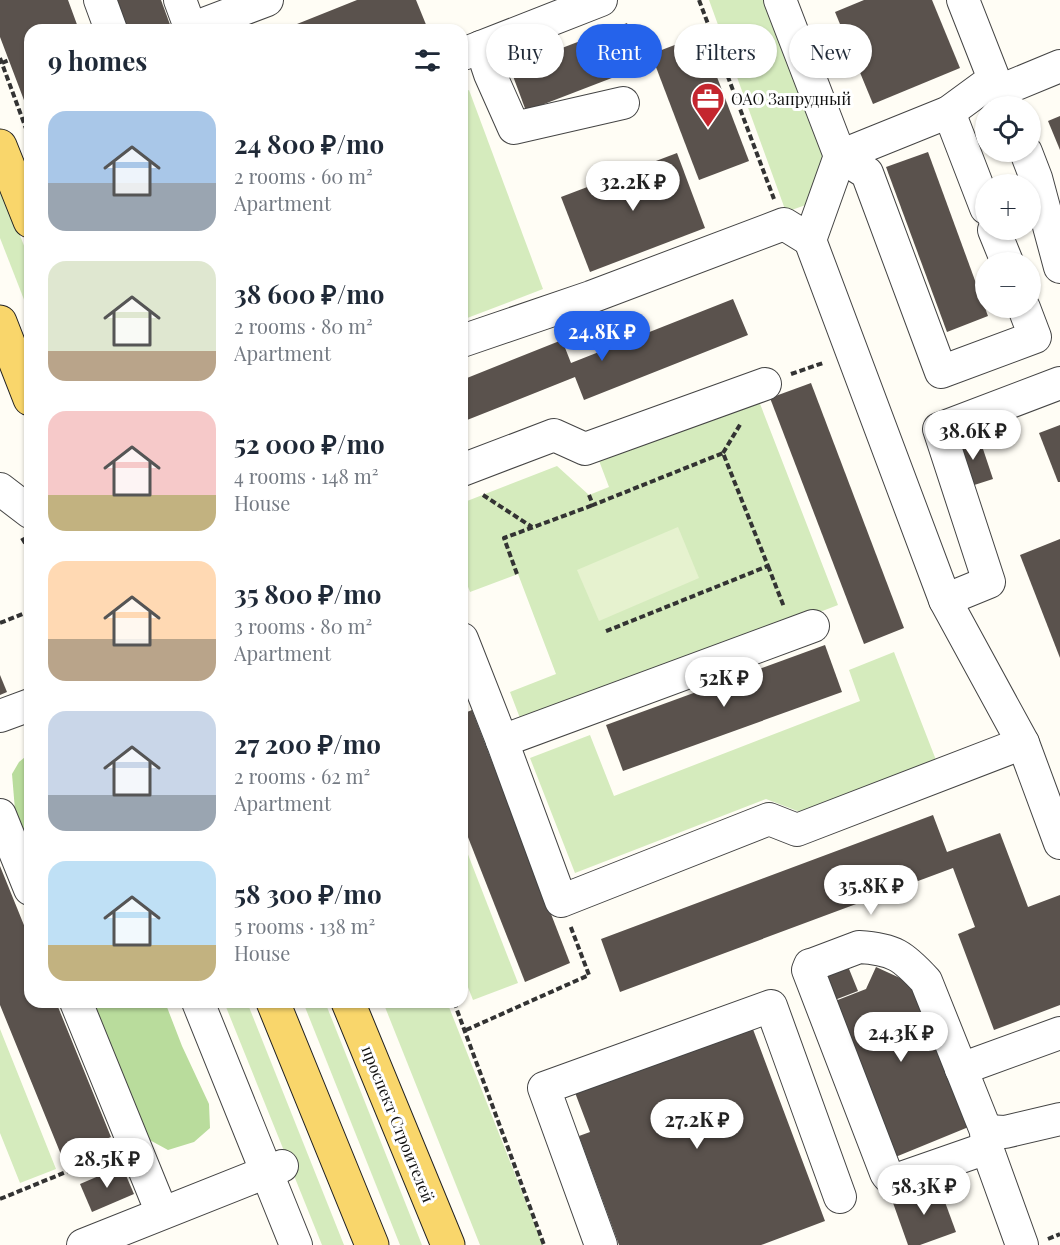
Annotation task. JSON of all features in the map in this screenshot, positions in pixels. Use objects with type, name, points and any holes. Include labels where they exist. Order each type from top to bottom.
[{"type":"main road","points":[[0,146],[24,206]]},
{"type":"main road","points":[[0,322],[24,384]]},
{"type":"main road","points":[[275,1008],[372,1245]]},
{"type":"main road","name":"проспект Строителей","points":[[350,1008],[448,1245]]},
{"type":"lane","points":[[100,0],[109,24]]},
{"type":"lane","points":[[180,0],[189,24]]},
{"type":"lane","points":[[206,24],[267,0]]},
{"type":"lane","points":[[601,0],[472,51],[490,74],[513,128],[623,103]]},
{"type":"lane","points":[[780,0],[840,156],[867,172],[941,372],[1035,337],[1028,318]]},
{"type":"lane","points":[[963,0],[1001,92]]},
{"type":"lane","points":[[468,339],[588,290],[797,232],[840,156],[1060,66]]},
{"type":"lane","points":[[949,112],[975,179]]},
{"type":"lane","points":[[1030,162],[1060,263]]},
{"type":"lane","points":[[797,232],[945,600],[1023,743],[1060,843]]},
{"type":"lane","points":[[945,600],[989,582],[939,429],[1060,383]]},
{"type":"lane","points":[[468,468],[554,435],[585,449],[765,384]]},
{"type":"lane","points":[[0,489],[24,507]]},
{"type":"lane","points":[[502,741],[803,630]]},
{"type":"lane","points":[[468,654],[561,901],[769,819],[797,830],[1023,743]]},
{"type":"lane","points":[[0,716],[24,707]]},
{"type":"lane","points":[[0,815],[24,874]]},
{"type":"lane","points":[[1022,1245],[987,1140],[926,981],[909,963],[897,955],[878,948],[859,947],[810,965],[808,970],[889,1178],[897,1179],[987,1140],[1005,1132],[1060,1119]]},
{"type":"lane","points":[[601,1245],[544,1088],[771,1006],[840,1197]]},
{"type":"lane","points":[[78,1008],[162,1214]]},
{"type":"lane","points":[[201,1008],[274,1169],[296,1245]]},
{"type":"lane","points":[[961,1069],[1060,1033]]},
{"type":"lane","points":[[92,1243],[274,1169]]},
{"type":"path","points":[[699,0],[797,232]]},
{"type":"path","points":[[9,60],[1,61],[24,122]]},
{"type":"path","points":[[517,574],[504,538],[723,453],[768,566],[803,630]]},
{"type":"path","points":[[483,495],[532,528]]},
{"type":"path","points":[[589,495],[593,505]]},
{"type":"path","points":[[604,632],[768,566]]},
{"type":"path","points":[[0,622],[24,613]]},
{"type":"path","points":[[466,1030],[589,975],[561,901]]},
{"type":"path","points":[[457,1008],[544,1245]]},
{"type":"path","points":[[0,1199],[134,1145]]},
{"type":"green space","points":[[709,0],[770,0],[789,48],[789,78],[801,78],[832,157],[817,201],[786,212],[737,78],[777,78],[777,24],[718,24]]},
{"type":"green space","points":[[468,90],[543,289],[468,318]]},
{"type":"green space","points":[[0,184],[24,246],[24,300],[0,238]]},
{"type":"green space","points":[[757,396],[838,605],[523,726],[510,692],[556,674],[518,574],[470,592],[468,587],[468,501],[557,466],[589,495],[609,487],[598,458]]},
{"type":"green space","points":[[678,527],[699,578],[599,621],[577,570]]},
{"type":"green space","points":[[894,652],[936,760],[800,812],[766,799],[575,873],[530,758],[590,735],[614,796],[860,701],[849,670]]},
{"type":"green space","points":[[24,758],[24,835],[15,810],[12,774]]},
{"type":"green space","points":[[468,854],[518,983],[473,1000],[468,987]]},
{"type":"green space","points":[[88,1008],[167,1008],[209,1104],[210,1128],[194,1142],[168,1150],[146,1138]]},
{"type":"green space","points":[[226,1008],[249,1008],[344,1245],[322,1245]]},
{"type":"green space","points":[[305,1008],[327,1008],[422,1245],[400,1245]]},
{"type":"green space","points":[[385,1008],[449,1008],[543,1245],[480,1245]]},
{"type":"green space","points":[[0,1029],[56,1169],[20,1183],[0,1133]]},
{"type":"building","points":[[0,0],[68,0],[77,24],[24,24],[24,100],[0,37]]},
{"type":"building","points":[[111,0],[161,0],[170,24],[119,24]]},
{"type":"building","points":[[357,0],[416,0],[426,24],[297,24]]},
{"type":"building","points":[[864,0],[932,0],[960,68],[873,104],[862,78],[872,78],[872,24],[840,24],[835,12]]},
{"type":"building","points":[[576,43],[576,78],[612,78],[526,111],[514,78],[564,78],[564,47]]},
{"type":"building","name":"ОАО Запрудный","points":[[674,45],[674,78],[717,78],[749,161],[699,180],[660,78],[662,78],[662,50]]},
{"type":"building","points":[[1060,116],[1060,150],[1048,121]]},
{"type":"building","points":[[928,152],[975,280],[975,318],[983,318],[947,332],[886,167]]},
{"type":"building","points":[[677,153],[705,228],[590,272],[561,197]]},
{"type":"building","points":[[733,299],[748,335],[584,400],[575,377],[468,420],[468,378],[562,340],[571,363]]},
{"type":"building","points":[[811,383],[904,628],[864,644],[770,398]]},
{"type":"building","points":[[1060,425],[1060,482],[1058,482],[1039,433]]},
{"type":"building","points":[[978,434],[993,479],[968,487],[953,443]]},
{"type":"building","points":[[1060,539],[1060,658],[1020,555]]},
{"type":"building","points":[[825,645],[842,692],[623,771],[606,725]]},
{"type":"building","points":[[0,675],[7,692],[0,695]]},
{"type":"building","points":[[472,710],[570,963],[525,982],[468,837],[468,712]]},
{"type":"building","points":[[933,815],[947,852],[1000,833],[1028,907],[1060,895],[1060,1005],[994,1030],[958,934],[975,927],[953,868],[620,992],[601,939]]},
{"type":"building","points":[[0,866],[24,925],[24,1008],[58,1008],[111,1137],[62,1157],[0,1005]]},
{"type":"building","points":[[847,964],[858,991],[832,1001],[821,973]]},
{"type":"building","points":[[876,967],[922,988],[971,1126],[893,1158],[830,1003],[866,989]]},
{"type":"building","points":[[751,1024],[825,1221],[761,1245],[619,1245],[579,1136],[590,1132],[574,1090]]},
{"type":"building","points":[[122,1166],[134,1194],[92,1212],[80,1184]]},
{"type":"building","points":[[938,1183],[956,1232],[920,1245],[908,1245],[892,1200]]},
{"type":"place","name":"ОАО Запрудный","points":[[708,128]]}]
